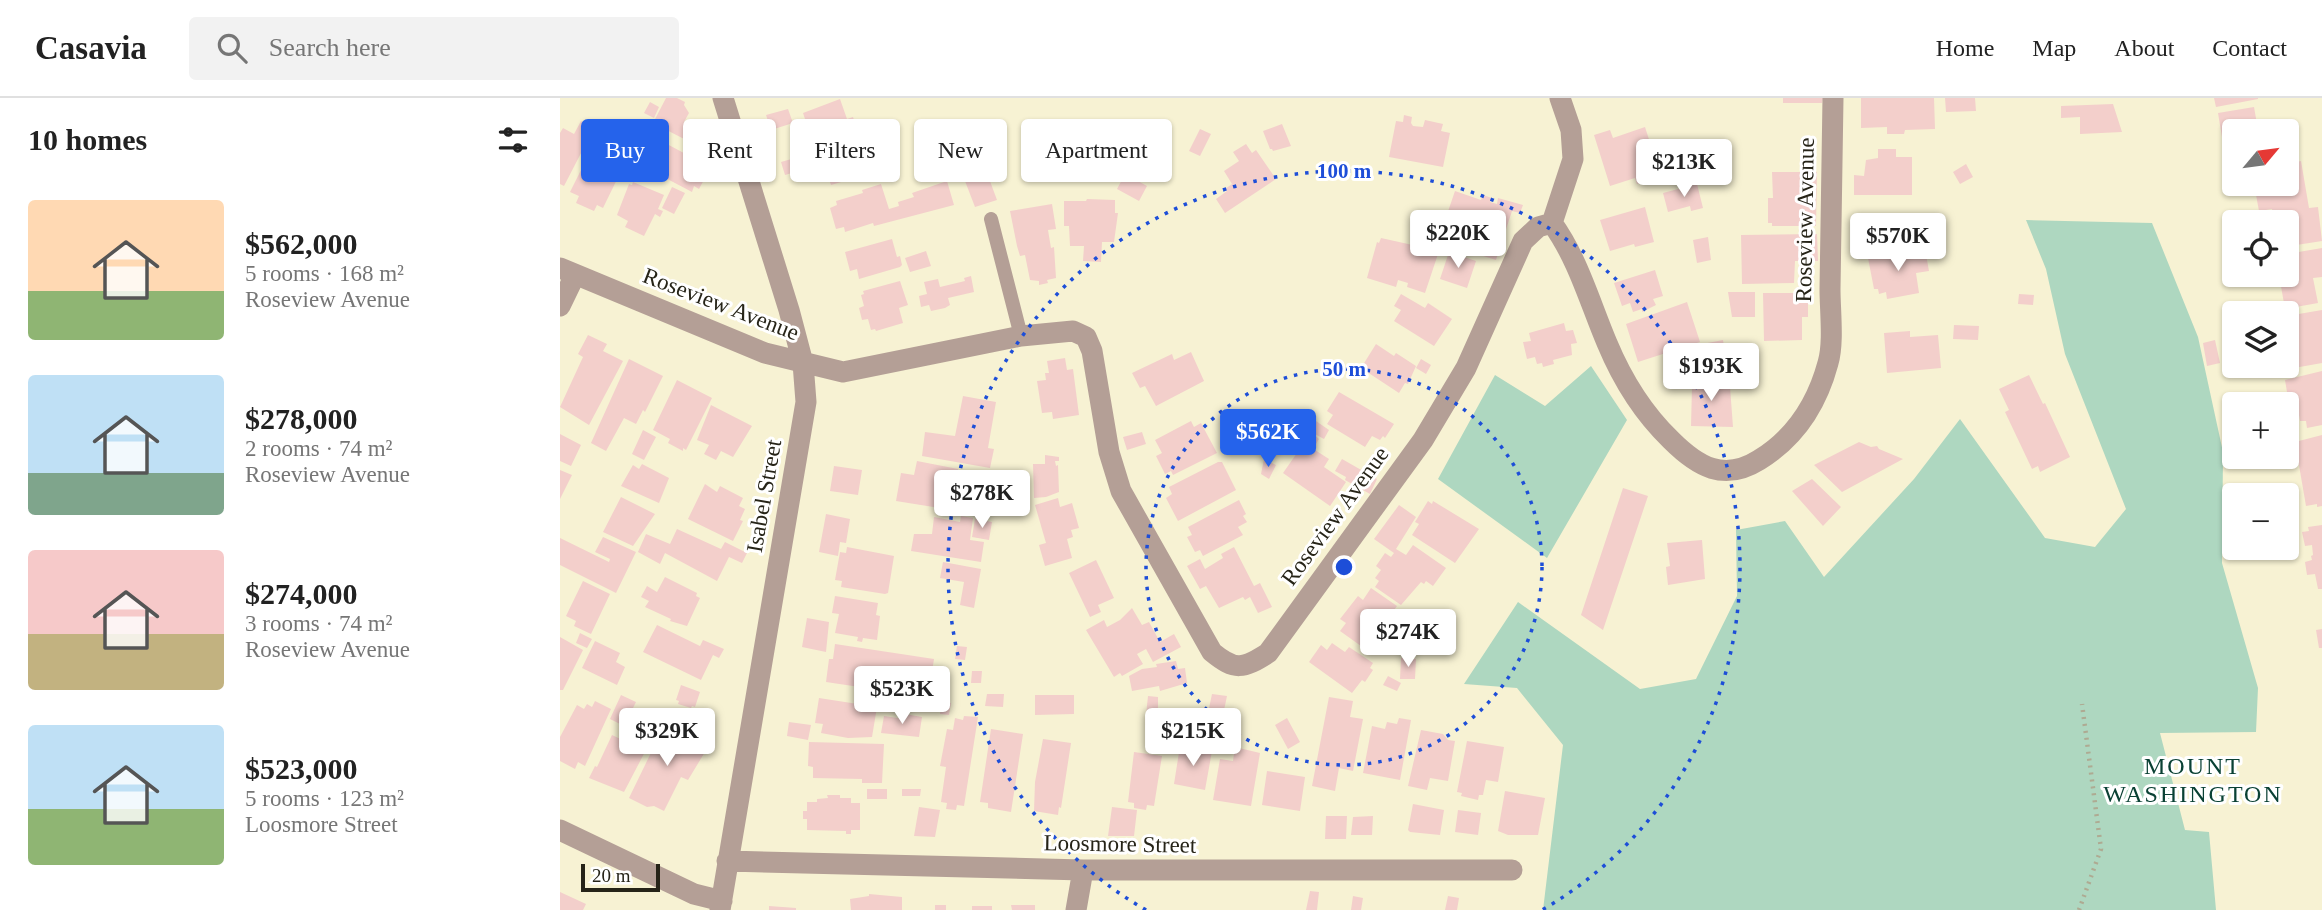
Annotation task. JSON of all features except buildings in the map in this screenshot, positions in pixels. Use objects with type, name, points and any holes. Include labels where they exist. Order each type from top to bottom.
[{"type":"street","name":"Isabel Street","points":[[721,905],[806,402],[803,363],[789,310],[723,98]]},
{"type":"street","points":[[1552,223],[1573,159],[1571,130],[1560,98]]},
{"type":"street","name":"Roseview Avenue","points":[[568,271],[765,353],[843,372],[1021,336],[1073,331],[1086,337],[1093,351],[1109,452],[1121,491],[1212,652],[1227,664],[1248,666],[1268,653],[1423,440],[1466,368],[1523,241],[1538,227],[1552,223],[1574,260],[1608,347],[1639,403],[1671,440],[1701,467],[1727,471],[1748,467],[1773,452],[1799,426],[1814,402],[1829,360],[1833,98]]},
{"type":"street","points":[[560,306],[568,271]]},
{"type":"street","points":[[560,830],[721,905]]},
{"type":"street","name":"Loosmore Street","points":[[727,861],[1083,870],[1512,870]]},
{"type":"street","points":[[1076,910],[1083,870]]},
{"type":"lane","points":[[991,219],[1021,336]]},
{"type":"path","points":[[2079,910],[2101,849],[2082,704]]},
{"type":"green space","points":[[2026,220],[2152,223],[2198,337],[2222,447],[2222,563],[2258,688],[2256,732],[2160,733],[2185,830],[2209,832],[2216,910],[1543,910],[1563,745],[1517,688],[1464,684],[1518,602],[1640,689],[1696,679],[1737,596],[1736,530],[1785,521],[1824,577],[1914,479],[1960,419],[2045,538],[2095,547],[2126,509],[2065,354],[2046,269]]},
{"type":"green space","points":[[1591,366],[1627,420],[1547,558],[1438,479],[1495,375],[1545,406]]},
{"type":"district","name":"MOUNT WASHINGTON","points":[[2193,780]]}]
